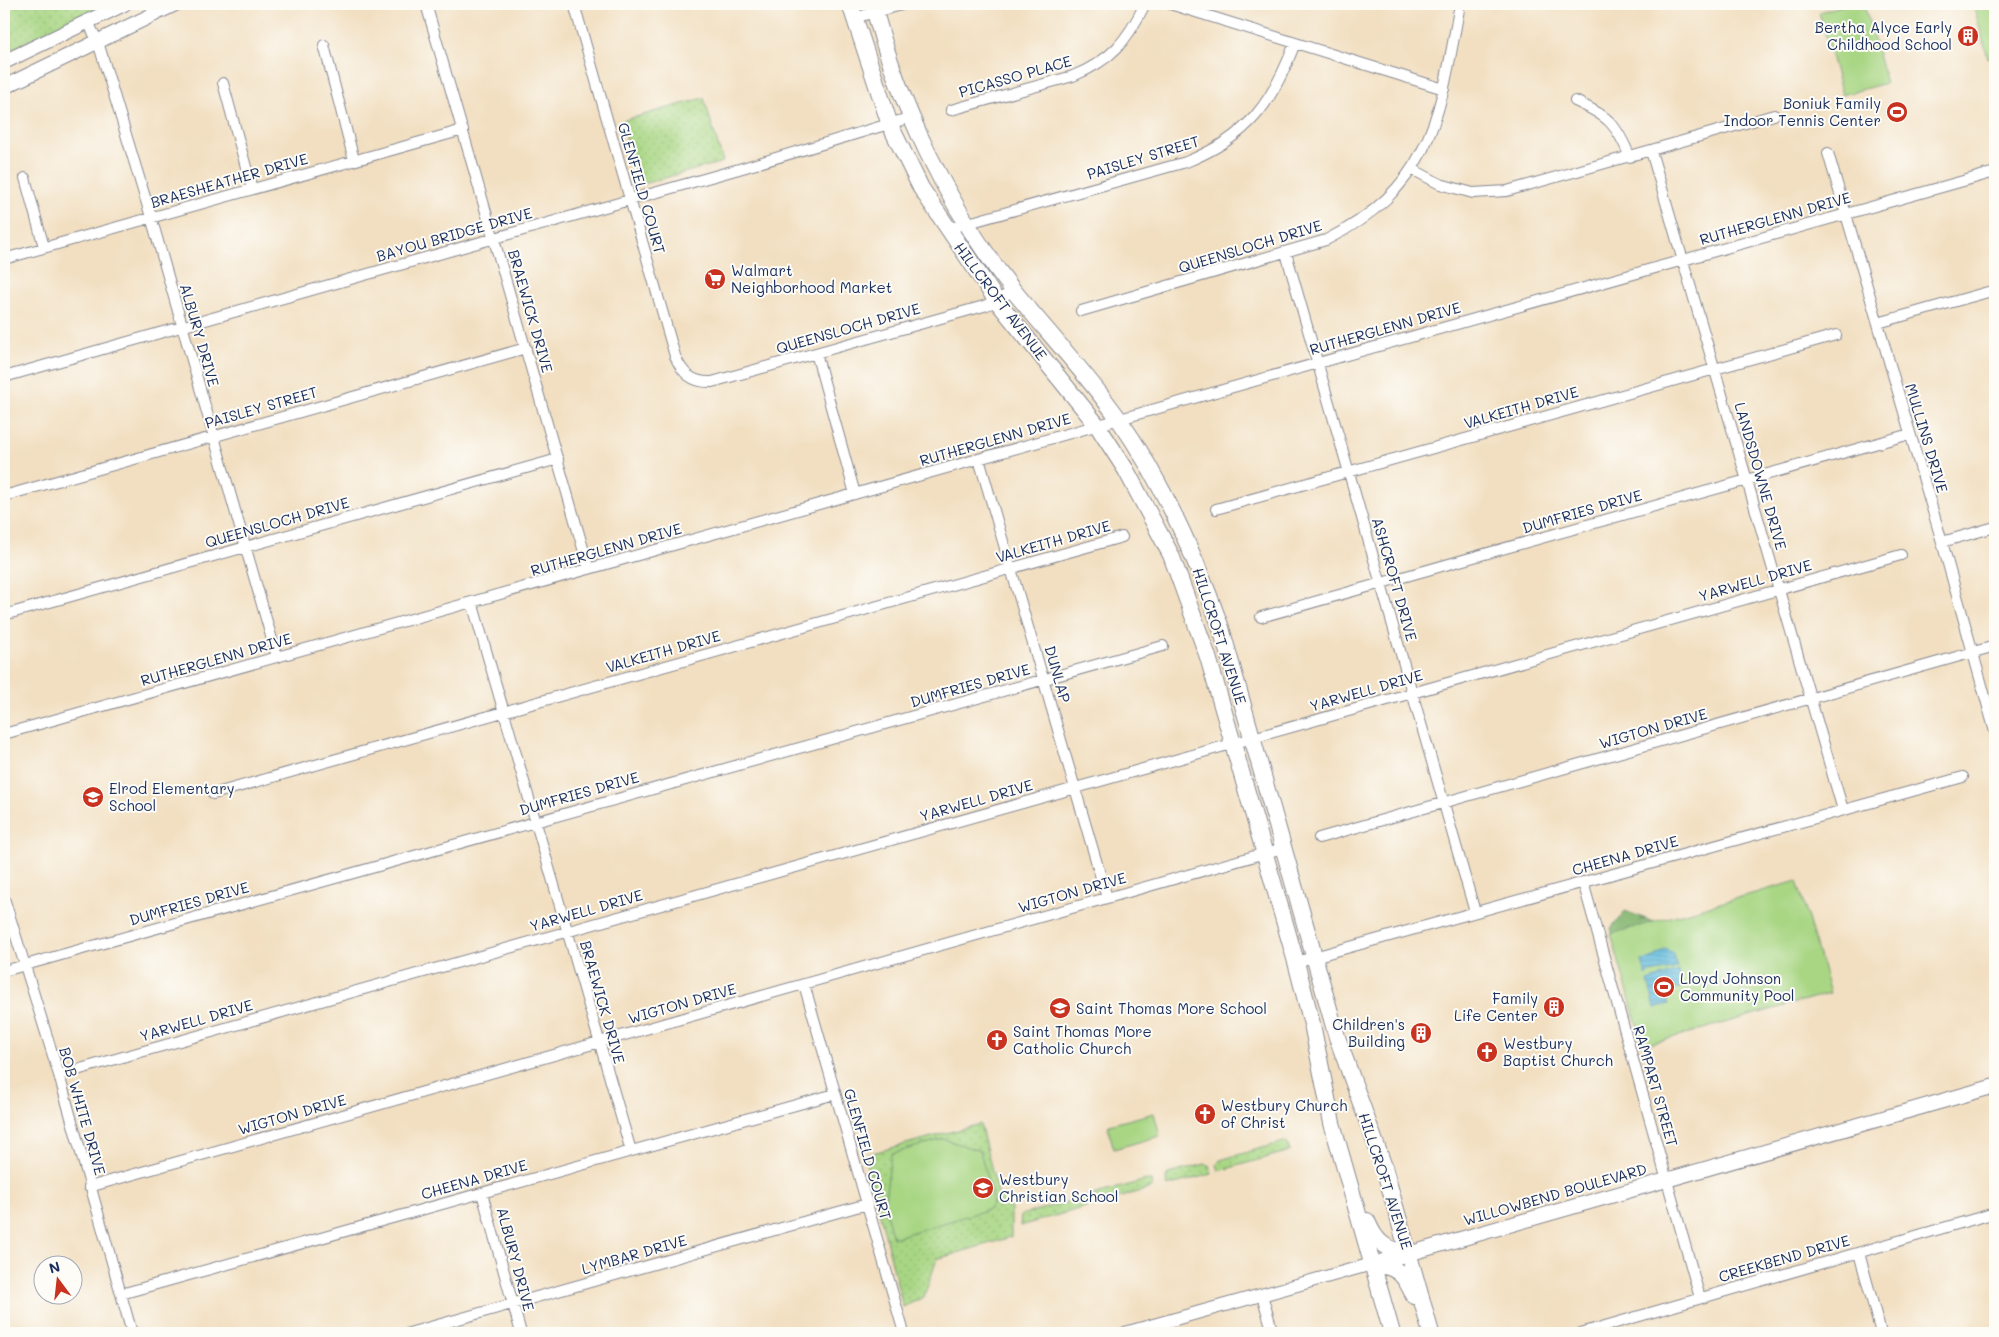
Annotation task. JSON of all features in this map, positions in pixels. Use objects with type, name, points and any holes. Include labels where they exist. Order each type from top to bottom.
[{"type":"main road","points":[[4,62],[124,4]]},
{"type":"main road","points":[[139,21],[160,4]]},
{"type":"main road","points":[[4,87],[175,4]]},
{"type":"main road","name":"HILLCROFT AVENUE","points":[[874,8],[888,53],[912,117],[966,224],[1013,290],[1060,343],[1119,419],[1174,513],[1202,574],[1221,628],[1337,1037],[1383,1164],[1410,1253],[1431,1333]]},
{"type":"main road","name":"HILLCROFT AVENUE","points":[[852,11],[890,125],[921,188],[997,301],[1097,425],[1126,470],[1171,555],[1208,657],[1263,854],[1296,962],[1312,1024],[1332,1123],[1392,1333]]},
{"type":"main road","name":"WILLOWBEND BOULEVARD","points":[[1372,1264],[1995,1086]]},
{"type":"main road","points":[[1351,1190],[1370,1229],[1381,1245],[1394,1252],[1410,1253]]},
{"type":"main road","points":[[1372,1264],[1390,1266],[1405,1278],[1431,1333]]},
{"type":"street","name":"BRAEWICK DRIVE","points":[[426,4],[589,569]]},
{"type":"street","name":"GLENFIELD COURT","points":[[574,4],[675,356],[679,365],[689,377]]},
{"type":"street","points":[[852,11],[905,4]]},
{"type":"street","name":"PICASSO PLACE","points":[[951,110],[1089,70],[1118,48],[1133,28],[1145,4]]},
{"type":"street","points":[[1170,4],[1444,89]]},
{"type":"street","name":"QUEENSLOCH DRIVE","points":[[1081,311],[1326,240],[1353,227],[1378,209],[1412,169],[1436,122],[1460,4]]},
{"type":"street","name":"ALBURY DRIVE","points":[[88,22],[98,42],[151,217],[212,436],[277,657]]},
{"type":"street","name":"PAISLEY STREET","points":[[947,229],[1186,162],[1208,153],[1240,132],[1265,105],[1284,73],[1295,43]]},
{"type":"street","points":[[324,45],[354,160]]},
{"type":"street","points":[[223,83],[252,189]]},
{"type":"street","points":[[1575,101],[1602,114],[1620,133],[1630,157]]},
{"type":"street","points":[[1412,169],[1440,184],[1473,193],[1507,190],[1774,115]]},
{"type":"street","name":"BAYOU BRIDGE DRIVE","points":[[4,377],[630,200],[912,117]]},
{"type":"street","name":"BRAESHEATHER DRIVE","points":[[4,258],[463,130]]},
{"type":"street","name":"LANDSDOWNE DRIVE","points":[[1651,151],[1844,810]]},
{"type":"street","name":"MULLINS DRIVE","points":[[1828,153],[1942,542],[1995,732]]},
{"type":"street","name":"RUTHERGLENN DRIVE","points":[[4,734],[1995,172]]},
{"type":"street","points":[[26,178],[44,247]]},
{"type":"street","name":"ASHCROFT DRIVE","points":[[1286,253],[1475,912]]},
{"type":"street","name":"QUEENSLOCH DRIVE","points":[[689,377],[702,383],[712,382],[997,301],[1013,290]]},
{"type":"street","points":[[1878,323],[1995,290]]},
{"type":"street","name":"VALKEITH DRIVE","points":[[1216,509],[1836,335]]},
{"type":"street","name":"PAISLEY STREET","points":[[4,496],[526,348]]},
{"type":"street","points":[[816,353],[855,494]]},
{"type":"street","name":"DUMFRIES DRIVE","points":[[1261,617],[1910,434]]},
{"type":"street","name":"DUNLAP","points":[[979,459],[1107,898]]},
{"type":"street","name":"QUEENSLOCH DRIVE","points":[[4,616],[558,460]]},
{"type":"street","points":[[1942,542],[1995,527]]},
{"type":"street","name":"VALKEITH DRIVE","points":[[213,794],[1122,537]]},
{"type":"street","name":"YARWELL DRIVE","points":[[58,1075],[1901,555]]},
{"type":"street","name":"BRAEWICK DRIVE","points":[[472,602],[631,1151]]},
{"type":"street","name":"DUMFRIES DRIVE","points":[[4,971],[1163,646]]},
{"type":"street","name":"WIGTON DRIVE","points":[[1319,838],[1995,646]]},
{"type":"street","name":"CHEENA DRIVE","points":[[1296,962],[1963,777]]},
{"type":"street","name":"WIGTON DRIVE","points":[[89,1187],[1283,848]]},
{"type":"street","name":"RAMPART STREET","points":[[1583,882],[1700,1298]]},
{"type":"street","name":"BOB WHITE DRIVE","points":[[4,898],[58,1075],[132,1333]]},
{"type":"street","name":"GLENFIELD COURT","points":[[804,984],[904,1333]]},
{"type":"street","name":"CHEENA DRIVE","points":[[121,1294],[835,1094]]},
{"type":"street","name":"ALBURY DRIVE","points":[[482,1193],[520,1333]]},
{"type":"street","name":"LYMBAR DRIVE","points":[[409,1333],[867,1204]]},
{"type":"street","name":"CREEKBEND DRIVE","points":[[1581,1333],[1995,1213]]},
{"type":"street","points":[[1859,1253],[1881,1333]]},
{"type":"street","name":"WILLOWBEND BOULEVARD","points":[[1125,1333],[1153,1329],[1262,1295],[1372,1264]]},
{"type":"street","points":[[1262,1295],[1273,1333]]},
{"type":"green space","points":[[4,4],[108,4],[4,53]]},
{"type":"green space","points":[[1848,4],[1864,4],[1886,83],[1842,95],[1819,12]]},
{"type":"green space","points":[[1973,4],[1995,4],[1995,56],[1988,58]]},
{"type":"green space","points":[[704,98],[723,162],[639,185],[621,121]]},
{"type":"green space","points":[[1797,881],[1830,993],[1643,1046],[1611,934]]},
{"type":"green space","points":[[1625,911],[1657,923],[1638,1000],[1611,929]]},
{"type":"green space","points":[[1154,1113],[1160,1136],[1114,1149],[1108,1129],[1109,1125]]},
{"type":"green space","points":[[980,1124],[999,1197],[1007,1195],[1011,1209],[1011,1237],[937,1259],[924,1297],[903,1307],[865,1155]]},
{"type":"green space","points":[[943,1139],[980,1151],[993,1202],[990,1209],[893,1238],[884,1206],[891,1154]]},
{"type":"green space","points":[[1283,1142],[1287,1143],[1290,1151],[1219,1171],[1217,1164],[1220,1160]]},
{"type":"green space","points":[[1205,1164],[1209,1165],[1212,1174],[1167,1186],[1166,1179],[1168,1174]]},
{"type":"green space","points":[[1146,1180],[1151,1181],[1152,1188],[1020,1226],[1021,1215]]},
{"type":"water","points":[[1665,949],[1672,952],[1677,968],[1650,973],[1646,976],[1642,961],[1652,959]]},
{"type":"water","points":[[1678,971],[1682,987],[1665,992],[1669,1004],[1655,1008],[1648,981]]},
{"type":"place","name":"Bertha Alyce Early Childhood School","points":[[1968,36]]},
{"type":"place","name":"Boniuk Family Indoor Tennis Center","points":[[1897,112]]},
{"type":"place","name":"Walmart Neighborhood Market","points":[[715,279]]},
{"type":"place","name":"Elrod Elementary School","points":[[93,797]]},
{"type":"place","name":"Lloyd Johnson Community Pool","points":[[1664,987]]},
{"type":"place","name":"Family Life Center","points":[[1554,1007]]},
{"type":"place","name":"Saint Thomas More School","points":[[1060,1008]]},
{"type":"place","name":"Children's Building","points":[[1421,1033]]},
{"type":"place","name":"Saint Thomas More Catholic Church","points":[[997,1040]]},
{"type":"place","name":"Westbury Baptist Church","points":[[1487,1052]]},
{"type":"place","name":"Westbury Church of Christ","points":[[1205,1114]]},
{"type":"place","name":"Westbury Christian School","points":[[983,1188]]}]
